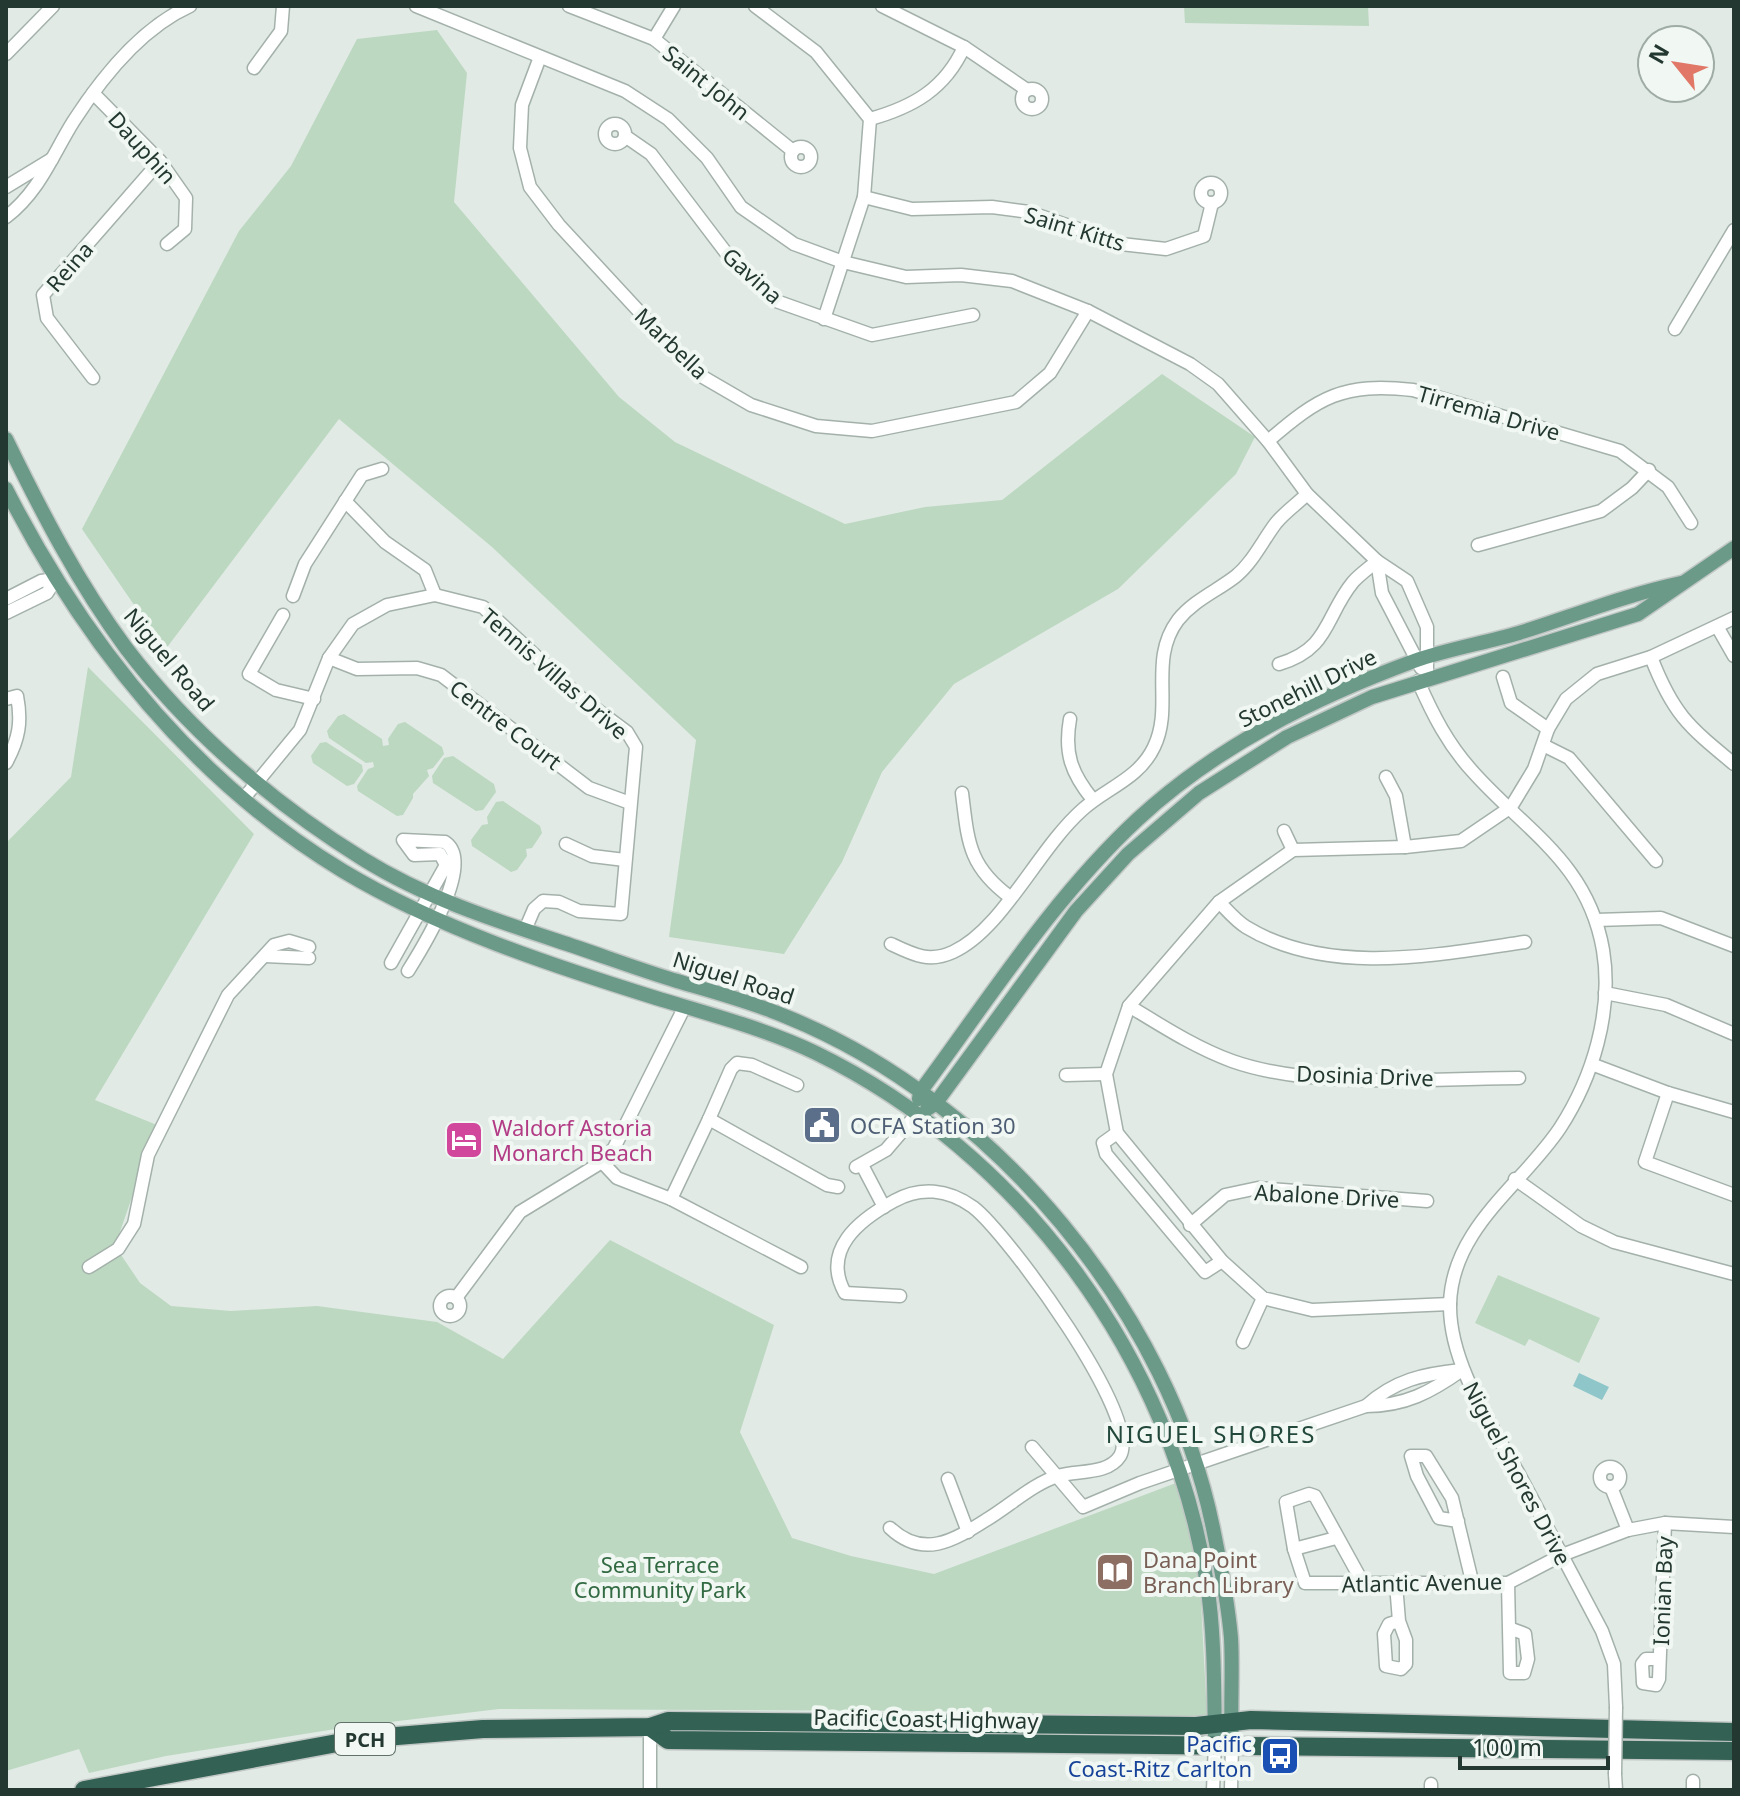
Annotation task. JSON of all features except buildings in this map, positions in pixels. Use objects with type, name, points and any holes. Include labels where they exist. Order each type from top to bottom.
[{"type":"highway","name":"Pacific Coast Highway","points":[[650,1727],[668,1740],[907,1744],[1223,1734],[1251,1720],[1734,1732]]},
{"type":"highway","name":"Pacific Coast Highway","points":[[84,1790],[360,1740],[483,1729],[650,1727],[668,1721],[928,1724],[1223,1734],[1253,1747],[1734,1751]]},
{"type":"main road","name":"Niguel Road","points":[[6,439],[74,569],[126,647],[168,698],[291,810],[364,860],[438,898],[525,930],[787,1016],[845,1044],[920,1092],[1014,1170],[1049,1207],[1104,1279],[1163,1377],[1194,1464],[1213,1528],[1231,1637],[1223,1734]]},
{"type":"main road","name":"Niguel Road","points":[[6,489],[56,579],[104,654],[144,702],[197,757],[270,821],[343,871],[428,915],[814,1052],[916,1115],[959,1146],[1003,1187],[1036,1222],[1089,1288],[1150,1396],[1178,1470],[1207,1585],[1223,1734]]},
{"type":"main road","name":"Stonehill Drive","points":[[916,1115],[935,1104],[1076,911],[1128,854],[1199,793],[1287,737],[1340,710],[1424,679],[1638,614],[1734,548]]},
{"type":"main road","points":[[56,579],[74,569]]},
{"type":"main road","name":"Stonehill Drive","points":[[916,1115],[920,1092],[1068,891],[1139,819],[1195,773],[1264,728],[1422,659],[1518,633],[1639,592],[1688,581]]},
{"type":"street","points":[[6,54],[53,6]]},
{"type":"street","points":[[7,214],[25,202],[93,93],[143,36],[190,6]]},
{"type":"street","points":[[254,68],[281,31],[283,6]]},
{"type":"street","points":[[416,6],[446,11],[540,57],[625,91],[668,119],[707,158],[741,207],[794,244],[843,262],[906,277],[961,275],[1012,281],[1088,311],[1190,364],[1209,378],[1268,441],[1307,494],[1377,561],[1407,581],[1427,627],[1422,659],[1424,679]]},
{"type":"street","name":"Saint John","points":[[569,6],[654,39],[793,151]]},
{"type":"street","points":[[654,39],[674,6]]},
{"type":"street","points":[[755,6],[816,52],[870,119],[864,197],[824,319]]},
{"type":"street","points":[[882,6],[964,47],[1027,90]]},
{"type":"street","points":[[870,119],[894,112],[935,91],[954,70],[964,47]]},
{"type":"street","name":"Marbella","points":[[540,57],[522,105],[520,148],[530,187],[559,225],[696,373],[751,405],[816,426],[872,431],[1016,402],[1050,373],[1088,311]]},
{"type":"street","name":"Dauphin","points":[[93,93],[160,161],[186,198],[185,229],[167,244]]},
{"type":"street","name":"Gavina","points":[[625,136],[651,154],[730,258],[776,301],[872,335],[973,315]]},
{"type":"street","points":[[6,187],[55,157]]},
{"type":"street","name":"Reina","points":[[93,378],[47,318],[43,295],[160,161]]},
{"type":"street","name":"Saint Kitts","points":[[864,197],[912,209],[992,207],[1029,212],[1121,244],[1166,249],[1204,236],[1212,203]]},
{"type":"street","points":[[1675,329],[1734,230]]},
{"type":"street","name":"Tirremia Drive","points":[[1268,441],[1309,405],[1348,390],[1380,386],[1413,390],[1620,451],[1668,487],[1691,523]]},
{"type":"street","points":[[293,596],[305,564],[362,475],[382,469]]},
{"type":"street","points":[[1478,545],[1601,511],[1632,488],[1649,470]]},
{"type":"street","points":[[891,944],[921,958],[937,958],[974,941],[1055,835],[1093,800],[1138,771],[1153,750],[1162,729],[1161,658],[1166,640],[1179,619],[1195,603],[1237,575],[1278,521],[1307,494]]},
{"type":"street","points":[[345,501],[385,542],[425,570],[435,595]]},
{"type":"street","points":[[1377,561],[1382,593],[1422,659]]},
{"type":"street","points":[[1279,664],[1298,659],[1316,644],[1352,583],[1377,561]]},
{"type":"street","points":[[6,599],[41,581],[56,579]]},
{"type":"street","points":[[6,613],[47,593],[56,579]]},
{"type":"street","name":"Tennis Villas Drive","points":[[244,798],[300,730],[329,658],[353,624],[387,605],[435,595],[483,607],[580,697],[627,732],[636,747],[621,914],[579,911],[559,902],[543,901],[534,909],[525,930]]},
{"type":"street","points":[[283,615],[249,674],[276,690],[314,699]]},
{"type":"street","points":[[1450,1304],[1312,1310],[1263,1298],[1222,1261],[1117,1133],[1106,1074],[1129,1006],[1219,902],[1293,850],[1405,847],[1461,841],[1511,807],[1534,769],[1548,729],[1566,699],[1597,674],[1651,657],[1734,618]]},
{"type":"street","points":[[1718,628],[1734,656]]},
{"type":"street","points":[[1651,657],[1667,698],[1691,729],[1734,764]]},
{"type":"street","name":"Centre Court","points":[[329,658],[357,669],[417,668],[441,675],[589,788],[630,803]]},
{"type":"street","points":[[1503,677],[1511,703],[1548,729]]},
{"type":"street","name":"Niguel Shores Drive","points":[[1424,679],[1448,742],[1475,775],[1558,854],[1596,920],[1603,952],[1605,993],[1594,1065],[1559,1129],[1473,1232],[1459,1264],[1450,1304],[1462,1370],[1602,1631],[1614,1664],[1616,1790]]},
{"type":"street","points":[[6,763],[17,742],[22,721],[12,697]]},
{"type":"street","points":[[1070,719],[1068,759],[1076,779],[1093,800]]},
{"type":"street","points":[[1543,745],[1569,758],[1656,861]]},
{"type":"street","points":[[1386,777],[1396,796],[1405,847]]},
{"type":"street","points":[[962,793],[974,862],[989,881],[1010,897]]},
{"type":"street","points":[[1284,831],[1293,850]]},
{"type":"street","points":[[391,963],[428,915],[456,872],[451,846],[439,840],[403,840],[414,855],[434,853],[444,858],[438,898]]},
{"type":"street","points":[[566,844],[592,856],[625,860]]},
{"type":"street","points":[[1219,902],[1244,927],[1280,943],[1330,955],[1423,957],[1525,942]]},
{"type":"street","points":[[408,971],[428,915]]},
{"type":"street","points":[[1596,920],[1661,918],[1734,946]]},
{"type":"street","points":[[89,1267],[118,1249],[134,1224],[148,1155],[187,1081],[216,1013],[228,995],[265,956],[309,952]]},
{"type":"street","points":[[1605,993],[1666,1005],[1734,1034]]},
{"type":"street","points":[[456,1298],[520,1212],[602,1162],[627,1126],[646,1079],[685,1006]]},
{"type":"street","name":"Dosinia Drive","points":[[1129,1006],[1188,1041],[1233,1061],[1275,1072],[1333,1078],[1519,1078]]},
{"type":"street","points":[[671,1199],[728,1074],[737,1063],[752,1065],[797,1085]]},
{"type":"street","points":[[1594,1065],[1668,1093],[1734,1112]]},
{"type":"street","points":[[1066,1075],[1106,1074]]},
{"type":"street","points":[[1668,1093],[1645,1162],[1734,1195]]},
{"type":"street","name":"Stonehill Drive","points":[[884,1207],[859,1166],[886,1150],[916,1115]]},
{"type":"street","points":[[709,1119],[827,1185],[838,1187]]},
{"type":"street","points":[[1117,1133],[1103,1143],[1106,1154],[1166,1228],[1205,1272],[1222,1261]]},
{"type":"street","points":[[602,1162],[617,1178],[671,1199],[801,1267]]},
{"type":"street","points":[[1515,1179],[1581,1226],[1614,1242],[1734,1274]]},
{"type":"street","name":"Abalone Drive","points":[[1190,1225],[1225,1195],[1258,1188],[1427,1201]]},
{"type":"street","points":[[890,1528],[914,1545],[936,1547],[968,1532],[1056,1476],[1101,1468],[1120,1455],[1124,1440],[1099,1374],[1039,1283],[974,1208],[935,1191],[910,1192],[861,1220],[841,1244],[836,1262],[837,1279],[845,1293],[900,1296]]},
{"type":"street","points":[[1243,1342],[1263,1298]]},
{"type":"street","points":[[1366,1406],[1388,1386],[1425,1374],[1462,1370]]},
{"type":"street","points":[[1032,1447],[1083,1507],[1194,1464],[1366,1406],[1395,1406],[1434,1390],[1462,1370]]},
{"type":"street","points":[[1458,1521],[1439,1518],[1417,1476],[1411,1456],[1426,1456],[1452,1498],[1458,1521],[1472,1581]]},
{"type":"street","points":[[948,1479],[968,1532]]},
{"type":"street","points":[[1611,1487],[1628,1530]]},
{"type":"street","name":"Atlantic Avenue","points":[[1336,1538],[1312,1493],[1286,1502],[1294,1549],[1305,1583],[1508,1583],[1562,1555],[1628,1530],[1665,1523],[1734,1527]]},
{"type":"street","name":"Ionian Bay","points":[[1659,1659],[1665,1523]]},
{"type":"street","points":[[1294,1549],[1336,1538],[1363,1583]]},
{"type":"street","points":[[1508,1583],[1509,1628]]},
{"type":"street","points":[[1396,1584],[1399,1621]]},
{"type":"street","points":[[650,1727],[650,1790]]},
{"type":"street","points":[[1213,1790],[1223,1734]]},
{"type":"street","points":[[1223,1734],[1231,1790]]},
{"type":"green space","points":[[1184,6],[1368,6],[1369,26],[1185,23]]},
{"type":"green space","points":[[437,30],[467,73],[454,202],[619,397],[675,442],[845,524],[925,507],[1002,500],[1162,374],[1255,437],[1236,474],[1118,589],[954,684],[882,772],[842,862],[784,954],[669,937],[696,740],[492,547],[339,419],[165,650],[82,529],[239,231],[291,166],[357,39]]},
{"type":"green space","name":"Sea Terrace Community Park","points":[[88,667],[254,834],[95,1100],[157,1125],[115,1246],[140,1283],[171,1306],[231,1311],[317,1306],[437,1322],[503,1359],[610,1240],[774,1325],[740,1432],[792,1538],[851,1556],[934,1574],[1176,1483],[1199,1563],[1207,1717],[929,1711],[499,1709],[348,1727],[166,1756],[89,1773],[79,1749],[6,1771],[6,843],[71,777]]},
{"type":"green space","points":[[344,714],[382,739],[383,746],[389,745],[388,739],[398,724],[405,722],[442,747],[444,754],[433,768],[427,770],[429,776],[413,794],[403,815],[397,816],[358,791],[357,786],[368,769],[374,767],[373,762],[366,763],[329,738],[327,731],[338,716]]},
{"type":"green space","points":[[326,742],[362,765],[363,771],[354,784],[347,786],[313,763],[311,756],[320,743]]},
{"type":"green space","points":[[453,756],[494,784],[496,792],[483,810],[476,811],[433,783],[432,776],[444,758]]},
{"type":"green space","points":[[503,801],[540,826],[542,833],[532,848],[526,849],[527,856],[517,870],[511,872],[472,846],[471,840],[482,825],[488,824],[487,817],[496,802]]},
{"type":"green space","points":[[1498,1275],[1600,1318],[1579,1363],[1529,1339],[1525,1346],[1475,1323]]},
{"type":"water","points":[[1579,1373],[1609,1387],[1602,1400],[1573,1386]]},
{"type":"place","name":"OCFA Station 30","points":[[822,1125]]},
{"type":"place","name":"Waldorf Astoria Monarch Beach","points":[[464,1140]]},
{"type":"place","name":"Dana Point Branch Library","points":[[1115,1572]]},
{"type":"place","name":"Pacific Coast-Ritz Carlton","points":[[1280,1756]]},
{"type":"district","name":"NIGUEL SHORES","points":[[1211,1433]]}]
